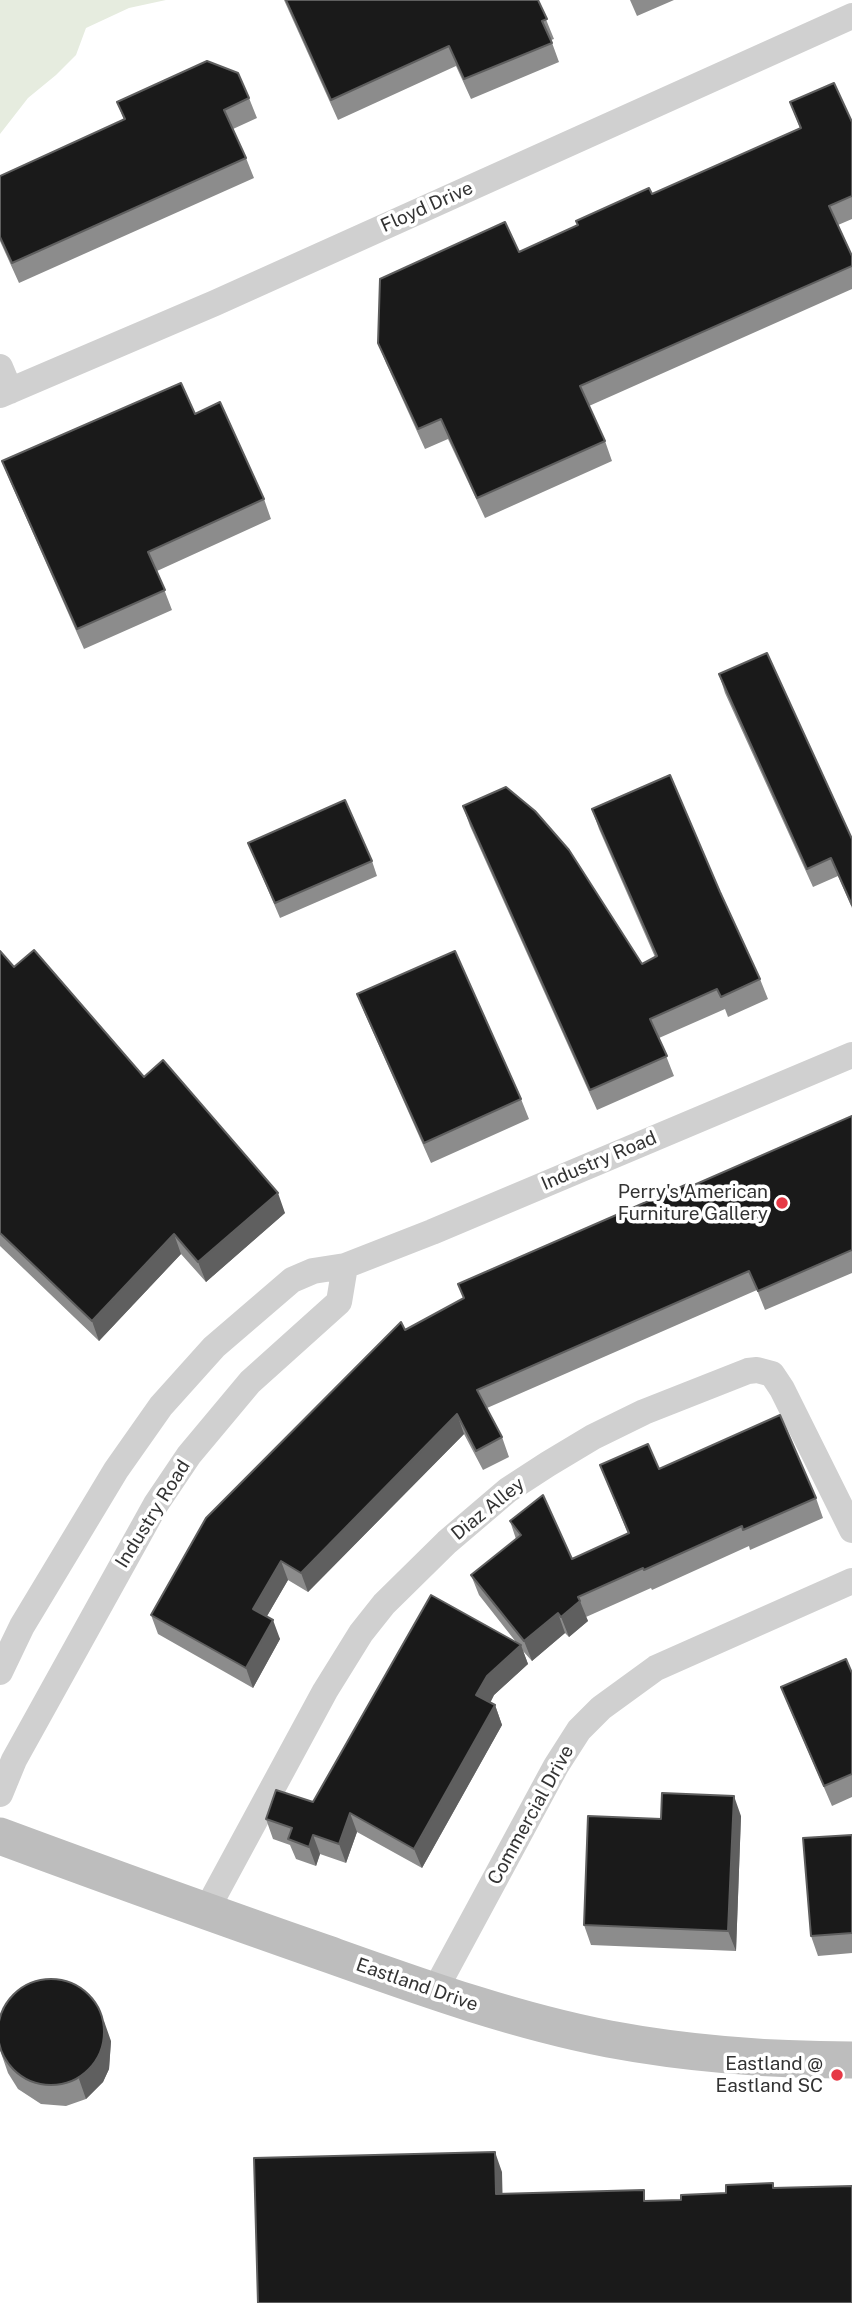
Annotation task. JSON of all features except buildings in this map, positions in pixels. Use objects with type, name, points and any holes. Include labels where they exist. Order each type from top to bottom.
[{"type":"street","name":"Floyd Drive","points":[[3,384],[215,303],[852,16]]},
{"type":"street","name":"Industry Road","points":[[0,1672],[22,1626],[109,1482],[161,1406],[214,1347],[292,1280],[313,1271],[345,1266],[432,1232],[852,1055]]},
{"type":"street","name":"Industry Road","points":[[0,1794],[14,1760],[156,1504],[189,1455],[250,1382],[339,1302],[345,1266]]},
{"type":"street","name":"Diaz Alley","points":[[206,1911],[324,1692],[361,1633],[384,1604],[447,1542],[508,1490],[570,1450],[644,1412],[748,1371],[757,1370],[772,1374],[852,1530]]},
{"type":"street","name":"Commercial Drive","points":[[434,1992],[556,1766],[579,1730],[601,1707],[656,1668],[852,1581]]},
{"type":"street","name":"Eastland Drive","points":[[0,1836],[434,1992],[495,2011],[608,2039],[732,2055],[852,2060]]},
{"type":"shaded area","points":[[0,0],[166,0],[129,8],[86,28],[76,55],[28,98],[0,134]]},
{"type":"place","name":"Perry's American Furniture Gallery","points":[[782,1203]]},
{"type":"place","name":"Eastland @ Eastland SC","points":[[837,2075]]}]
